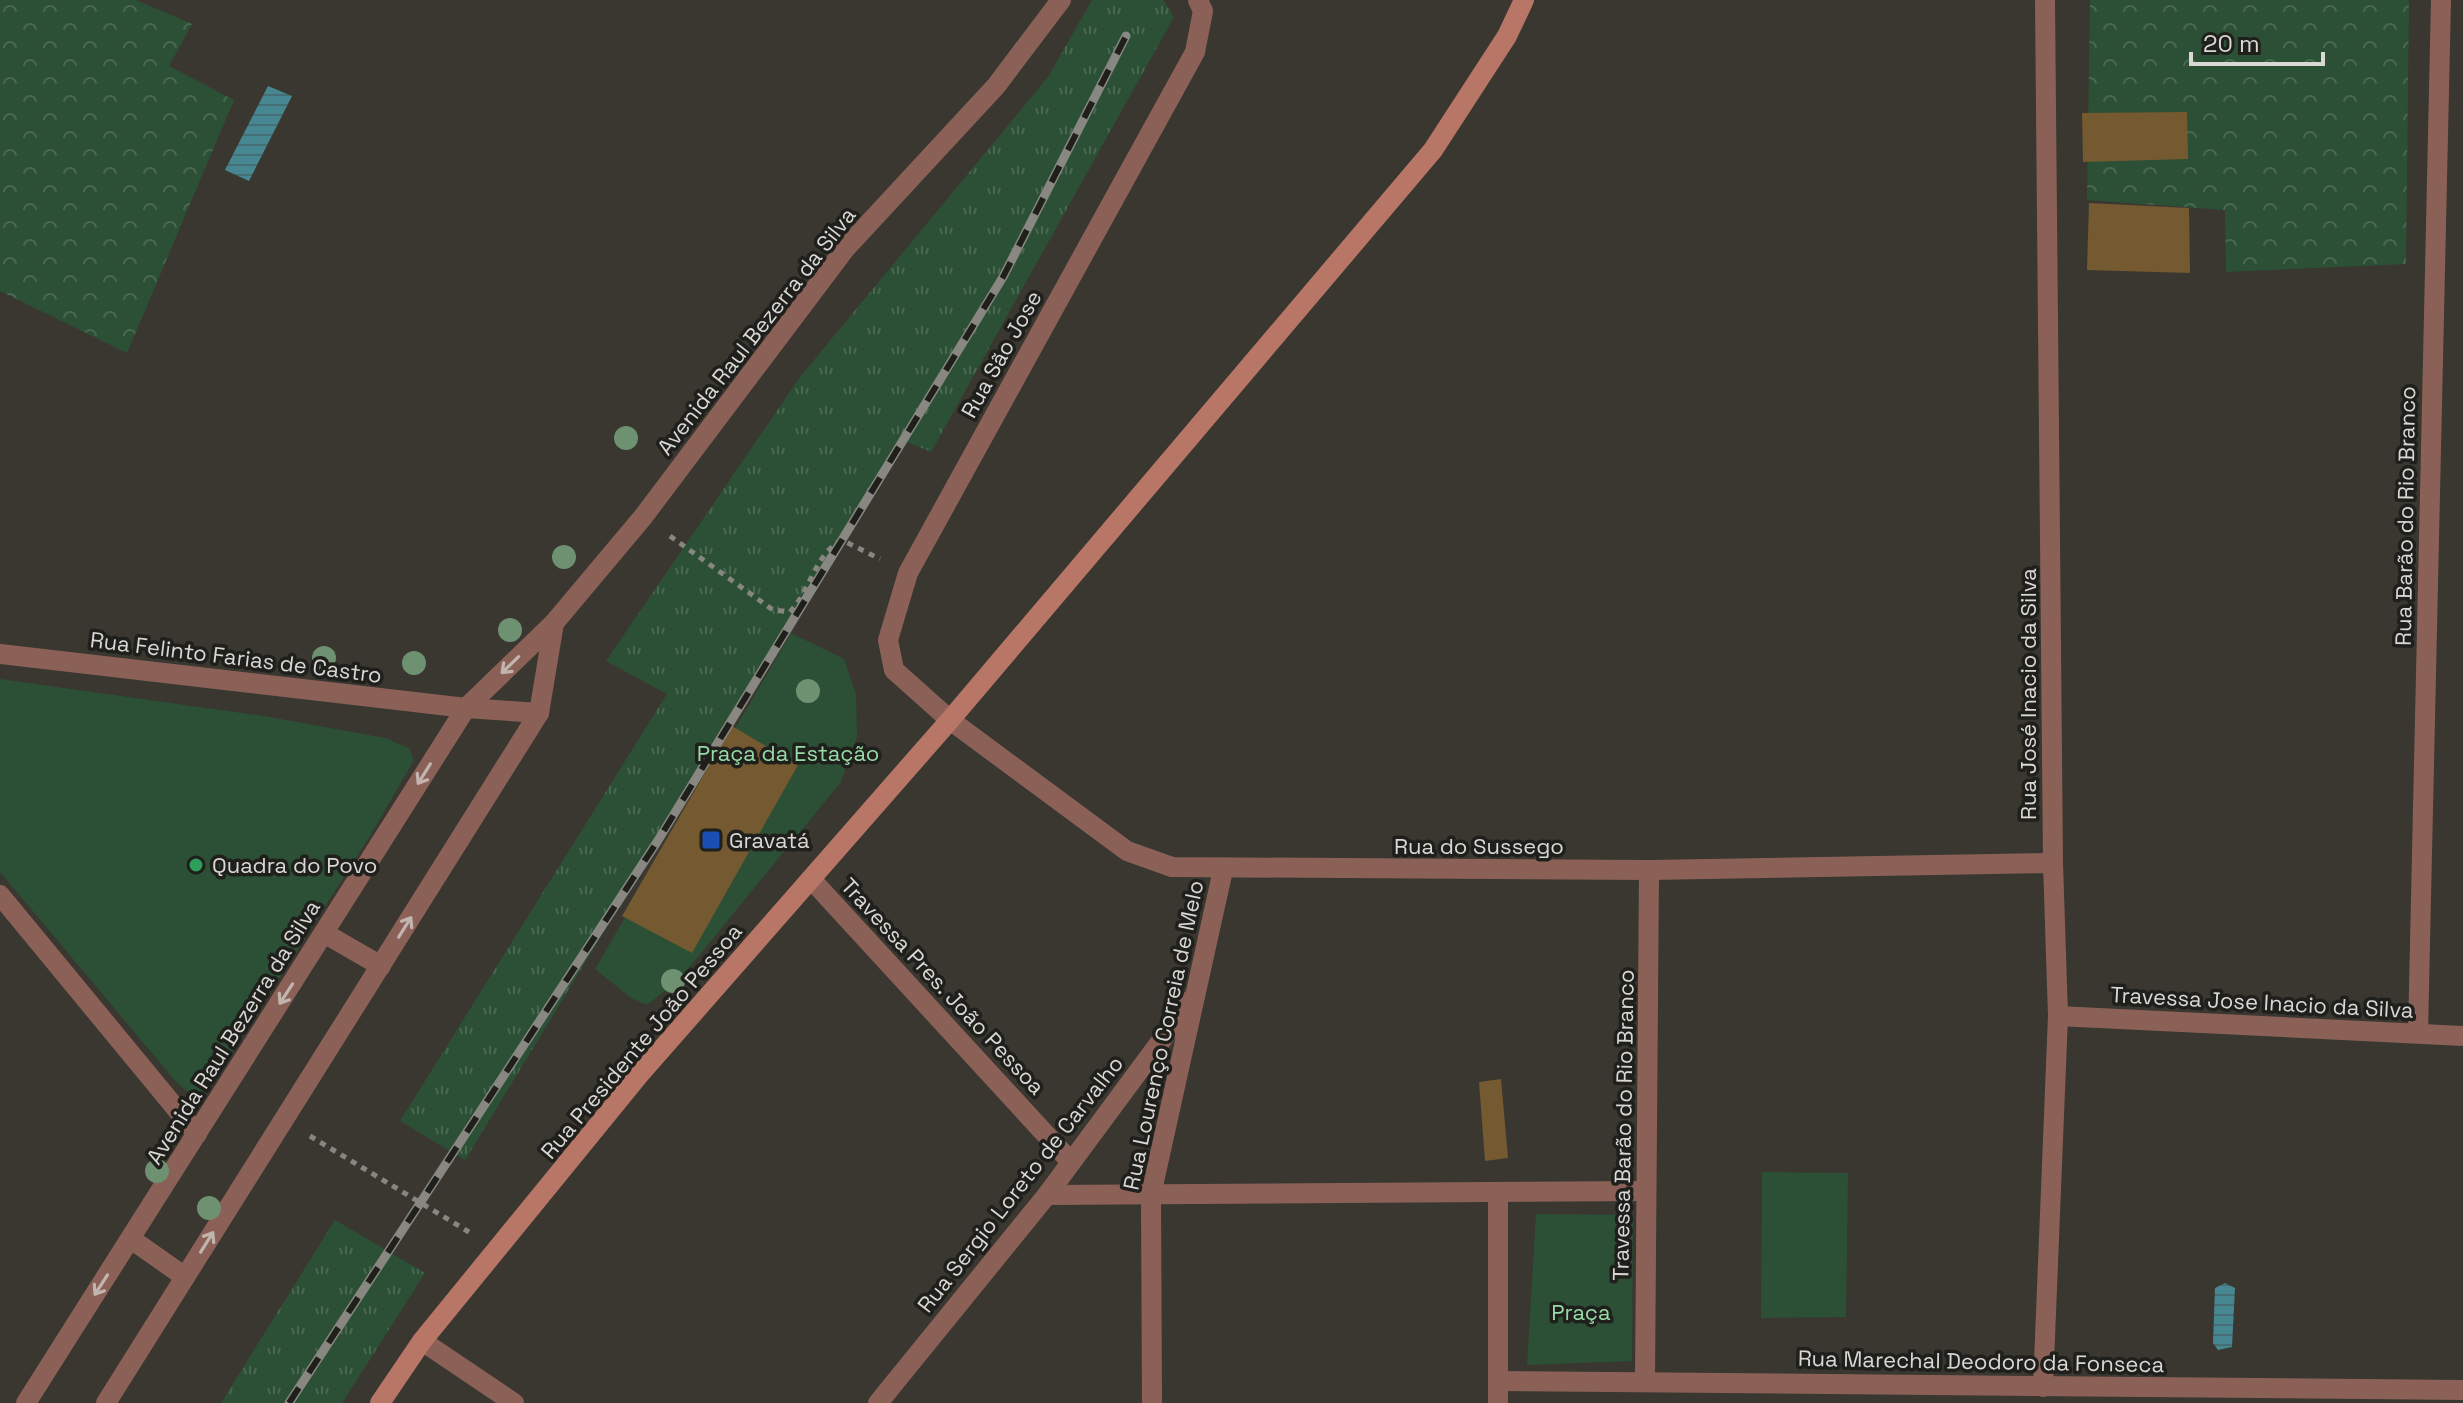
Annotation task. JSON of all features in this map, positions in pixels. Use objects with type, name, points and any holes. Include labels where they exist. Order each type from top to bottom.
[{"type":"main road","name":"Rua Presidente João Pessoa","points":[[380,1403],[422,1341],[639,1075],[950,720],[1433,150],[1507,36],[1524,0]]},
{"type":"street","name":"Avenida Raul Bezerra da Silva","points":[[26,1403],[466,708],[554,623],[643,517],[845,249],[996,86],[1061,0]]},
{"type":"street","name":"Rua São Jose","points":[[950,720],[894,670],[888,640],[908,573],[1195,52],[1203,11],[1198,0]]},
{"type":"street","name":"Rua José Inacio da Silva","points":[[2043,1387],[2058,1016],[2053,863],[2045,0]]},
{"type":"street","name":"Rua Barão do Rio Branco","points":[[2418,1033],[2441,0]]},
{"type":"street","points":[[106,1403],[539,713],[554,623]]},
{"type":"street","name":"Rua Felinto Farias de Castro","points":[[0,654],[466,708],[539,713]]},
{"type":"street","name":"Rua do Sussego","points":[[950,720],[1127,851],[1172,867],[1223,870],[1649,870],[2053,863]]},
{"type":"street","name":"Rua Lourenço Correia de Melo","points":[[1152,1403],[1151,1195],[1223,870]]},
{"type":"street","name":"Travessa Barão do Rio Branco","points":[[1645,1380],[1649,870]]},
{"type":"street","name":"Travessa Pres. João Pessoa","points":[[811,879],[1071,1162]]},
{"type":"street","points":[[0,895],[197,1134]]},
{"type":"street","points":[[324,933],[381,966]]},
{"type":"street","name":"Rua Sergio Loreto de Carvalho","points":[[878,1403],[1047,1195],[1197,992]]},
{"type":"street","name":"Travessa Jose Inacio da Silva","points":[[2058,1016],[2463,1036]]},
{"type":"street","points":[[1047,1195],[1645,1191]]},
{"type":"street","points":[[1498,1192],[1498,1403]]},
{"type":"street","points":[[131,1239],[185,1277]]},
{"type":"street","points":[[422,1341],[514,1403]]},
{"type":"street","name":"Rua Marechal Deodoro da Fonseca","points":[[1499,1381],[2463,1390]]},
{"type":"path","points":[[643,517],[773,610],[790,612],[799,603],[827,548],[842,540],[908,573]]},
{"type":"path","points":[[284,1120],[442,1213]]},
{"type":"green space","points":[[0,0],[136,0],[192,24],[169,66],[234,100],[127,353],[0,291]]},
{"type":"green space","points":[[1092,0],[1163,0],[1174,17],[931,452],[907,442],[730,724],[465,1160],[400,1121],[667,694],[606,661],[800,377],[1048,77]]},
{"type":"green space","points":[[2090,0],[2409,0],[2406,264],[2226,272],[2225,210],[2087,200]]},
{"type":"green space","name":"Praça da Estação","points":[[791,633],[844,659],[856,694],[857,737],[841,782],[679,980],[647,1005],[631,998],[595,969]]},
{"type":"green space","points":[[0,679],[264,716],[385,738],[409,748],[414,760],[370,836],[204,1096],[189,1093],[177,1083],[0,872]]},
{"type":"green space","points":[[1762,1172],[1848,1173],[1846,1317],[1761,1318]]},
{"type":"green space","name":"Praça","points":[[1536,1214],[1633,1215],[1632,1361],[1527,1365]]},
{"type":"green space","points":[[335,1220],[425,1273],[342,1403],[221,1403]]},
{"type":"water","points":[[268,86],[292,96],[249,181],[225,170]]},
{"type":"water","points":[[2225,1283],[2235,1288],[2232,1347],[2218,1350],[2213,1343],[2215,1288]]},
{"type":"building","points":[[2187,112],[2188,159],[2083,162],[2082,113]]},
{"type":"building","points":[[2089,203],[2189,208],[2190,273],[2087,270]]},
{"type":"building","name":"Gravatá","points":[[732,726],[798,765],[692,953],[622,916]]},
{"type":"building","points":[[1501,1079],[1508,1158],[1485,1161],[1479,1082]]},
{"type":"railway","points":[[289,1403],[657,842],[1003,277],[1126,36]]},
{"type":"place","name":"Gravatá","points":[[711,840]]},
{"type":"place","name":"Quadra do Povo","points":[[196,865]]}]
